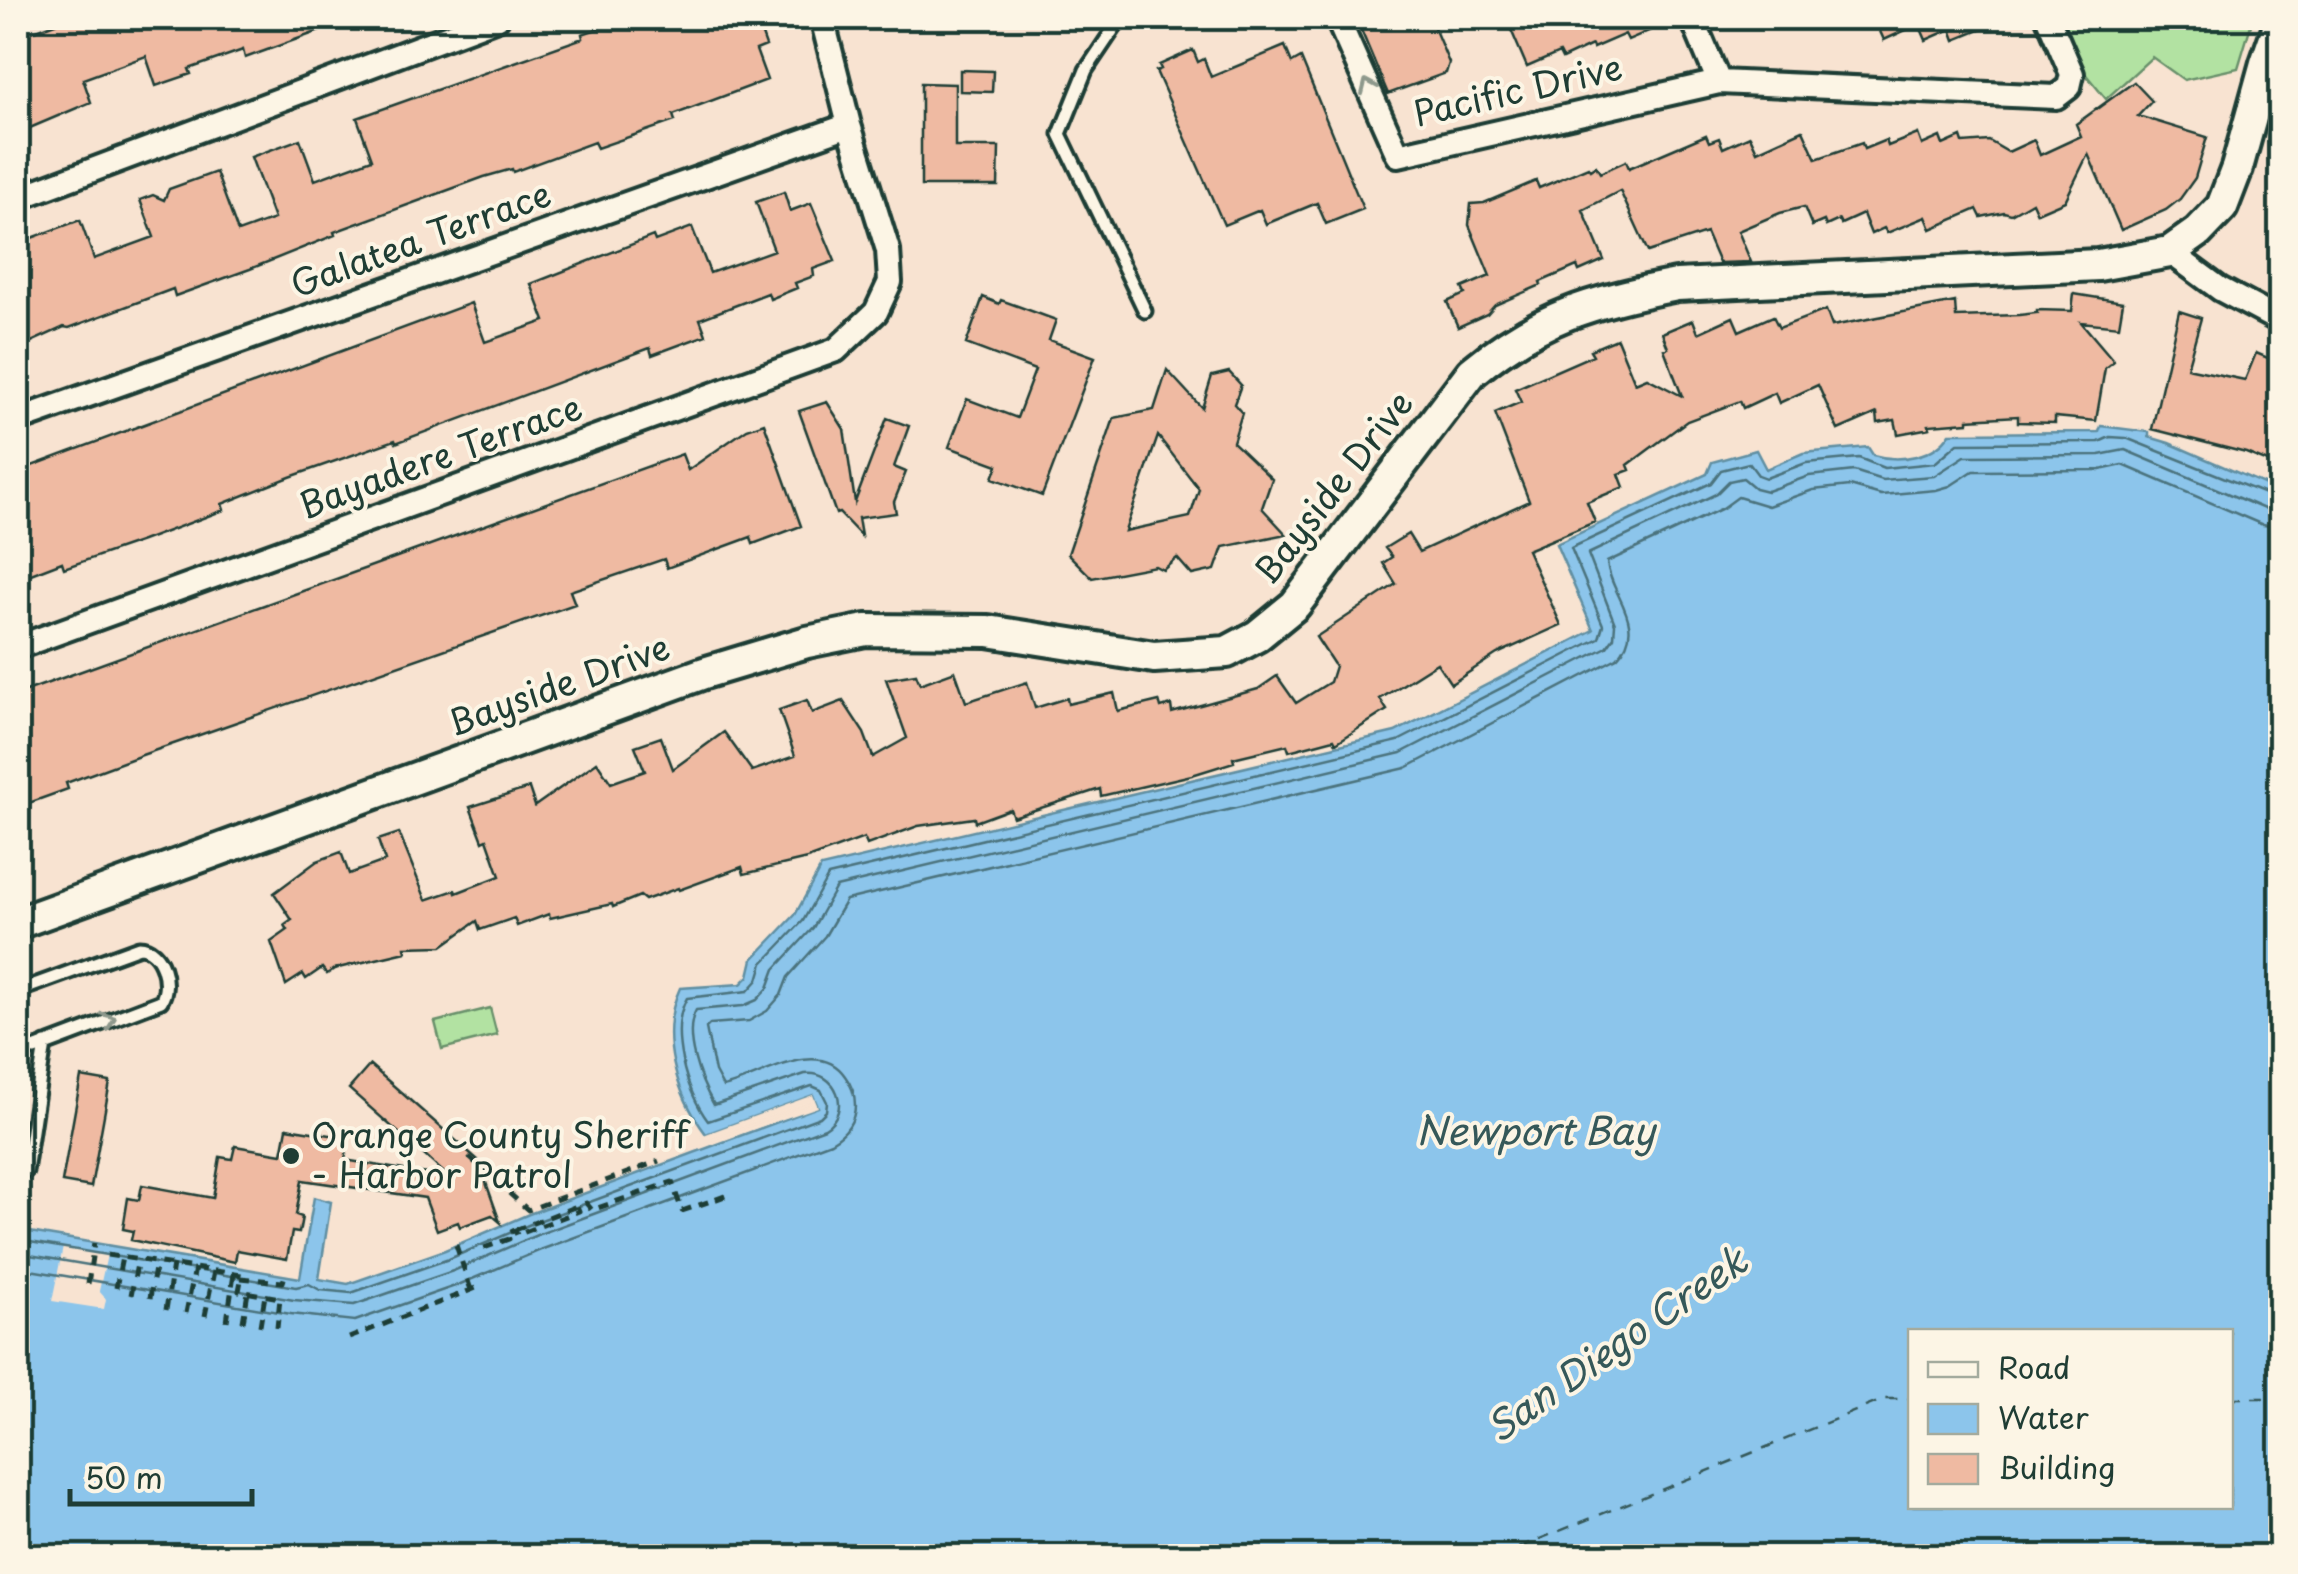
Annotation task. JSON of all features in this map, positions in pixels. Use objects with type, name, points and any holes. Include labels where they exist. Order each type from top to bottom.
[{"type":"main road","name":"Bayside Drive","points":[[18,923],[704,673],[807,642],[866,630],[939,628],[988,631],[1154,657],[1227,652],[1257,636],[1295,605],[1472,372],[1506,343],[1550,319],[1622,296],[1696,284],[2098,265],[2170,252],[2198,232],[2222,207],[2238,168],[2280,23]]},
{"type":"street","points":[[18,198],[497,18]]},
{"type":"street","points":[[822,18],[849,125]]},
{"type":"street","name":"Pacific Drive","points":[[1337,18],[1398,154],[1719,82],[2056,97],[2068,86],[2072,74],[2048,18]]},
{"type":"street","points":[[1692,18],[1719,82]]},
{"type":"street","name":"Bayadere Terrace","points":[[18,646],[836,350],[876,312],[890,282],[888,250],[849,125]]},
{"type":"street","name":"Galatea Terrace","points":[[18,420],[849,125]]},
{"type":"street","points":[[2170,252],[2220,289],[2280,320]]},
{"type":"lane","points":[[1121,18],[1086,70],[1060,134],[1146,311]]},
{"type":"lane","points":[[18,991],[140,947],[155,952],[167,984],[166,996],[161,1001],[34,1048],[18,1045]]},
{"type":"lane","points":[[18,1170],[26,1171],[45,1044]]},
{"type":"path","points":[[469,1157],[528,1210],[659,1161]]},
{"type":"path","points":[[484,1248],[509,1238],[507,1234],[515,1230],[577,1206],[586,1203],[592,1210],[672,1182],[682,1212],[728,1196]]},
{"type":"path","points":[[537,1206],[542,1219]]},
{"type":"path","points":[[515,1230],[517,1235],[579,1212],[577,1206]]},
{"type":"path","points":[[88,1284],[94,1243]]},
{"type":"path","points":[[456,1246],[471,1290]]},
{"type":"path","points":[[106,1255],[242,1278],[283,1282],[285,1275]]},
{"type":"path","points":[[116,1288],[122,1257]]},
{"type":"path","points":[[131,1295],[138,1259]]},
{"type":"path","points":[[150,1298],[156,1262]]},
{"type":"path","points":[[166,1310],[173,1265]]},
{"type":"path","points":[[186,1313],[195,1268]]},
{"type":"path","points":[[205,1316],[214,1271]]},
{"type":"path","points":[[228,1321],[234,1274]]},
{"type":"path","points":[[242,1278],[239,1290],[280,1298],[276,1328]]},
{"type":"path","points":[[349,1338],[481,1286]]},
{"type":"path","points":[[244,1322],[248,1292]]},
{"type":"path","points":[[260,1326],[265,1295]]},
{"type":"green space","points":[[2060,18],[2253,18],[2238,68],[2184,80],[2152,57],[2106,99],[2083,71]]},
{"type":"green space","points":[[490,1008],[497,1035],[442,1049],[435,1022]]},
{"type":"water","name":"Newport Bay","points":[[2101,426],[2149,432],[2149,437],[2280,491],[2280,1556],[18,1556],[18,1230],[300,1278],[314,1197],[331,1202],[319,1279],[348,1284],[818,1107],[813,1095],[706,1134],[679,1083],[671,1025],[680,988],[741,984],[749,976],[753,959],[795,915],[821,867],[1395,732],[1593,630],[1556,544],[1707,474],[1712,462],[1756,450],[1766,469],[1803,453],[1868,447],[1873,455],[1905,458],[1936,448],[1950,433],[2099,432]]},
{"type":"pier","points":[[813,1095],[818,1107],[673,1157],[812,1104],[811,1101],[707,1139],[701,1137]]},
{"type":"pier","points":[[63,1247],[107,1255],[99,1291],[106,1299],[104,1309],[52,1301]]},
{"type":"building","points":[[68,18],[350,20],[245,58],[243,50],[189,69],[191,74],[156,86],[146,56],[83,79],[91,102],[18,133],[18,37]]},
{"type":"building","points":[[630,18],[756,18],[766,46],[756,50],[767,80],[673,115],[675,121],[597,148],[594,142],[513,172],[512,169],[484,177],[334,232],[335,235],[250,269],[175,296],[173,289],[64,327],[18,348],[18,290],[25,287],[18,267],[18,243],[80,220],[94,259],[154,237],[140,200],[153,195],[164,200],[169,189],[216,172],[238,232],[274,219],[251,157],[300,139],[315,180],[372,159],[357,118]]},
{"type":"building","points":[[1356,18],[1430,18],[1449,63],[1446,73],[1388,94]]},
{"type":"building","points":[[1506,18],[1677,19],[1628,40],[1625,34],[1562,59],[1559,53],[1527,67]]},
{"type":"building","points":[[1874,18],[2009,18],[1955,40],[1951,29],[1926,40],[1919,24],[1884,40]]},
{"type":"building","points":[[1285,46],[1292,63],[1301,58],[1363,209],[1326,224],[1317,203],[1266,224],[1260,210],[1224,225],[1156,71],[1161,69],[1159,65],[1193,50],[1198,62],[1204,59],[1211,77]]},
{"type":"building","points":[[960,70],[993,71],[992,92],[960,91]]},
{"type":"building","points":[[2134,82],[2152,101],[2138,116],[2207,137],[2195,178],[2180,199],[2166,210],[2121,230],[2088,154],[2065,201],[2037,213],[2032,202],[2011,214],[1981,217],[1977,209],[1931,229],[1926,217],[1887,233],[1884,228],[1871,234],[1863,214],[1841,224],[1839,220],[1826,226],[1824,221],[1812,226],[1804,207],[1738,231],[1751,262],[1719,263],[1706,233],[1648,252],[1620,191],[1583,210],[1604,260],[1579,271],[1577,266],[1540,282],[1541,285],[1458,327],[1447,302],[1465,294],[1462,288],[1490,276],[1469,225],[1471,204],[1484,203],[1536,181],[1539,188],[1588,167],[1590,170],[1596,166],[1600,173],[1626,161],[1629,168],[1706,135],[1709,142],[1719,138],[1723,148],[1750,136],[1757,151],[1803,130],[1816,159],[1862,143],[1864,149],[1886,140],[1888,146],[1918,134],[1922,145],[1940,137],[1943,145],[1961,137],[1963,143],[1989,141],[2008,152],[2034,140],[2040,155],[2081,136],[2076,124]]},
{"type":"building","points":[[921,83],[955,84],[955,147],[999,147],[998,186],[921,186]]},
{"type":"building","points":[[784,192],[790,211],[811,203],[835,261],[813,269],[814,276],[795,283],[797,288],[770,299],[768,293],[700,319],[706,335],[652,355],[650,348],[396,443],[395,440],[290,477],[222,504],[224,510],[142,541],[64,568],[62,562],[18,579],[18,471],[471,303],[485,342],[545,321],[531,284],[653,236],[655,241],[692,227],[710,273],[774,250],[756,202]]},
{"type":"building","points":[[2074,294],[2123,302],[2119,326],[2081,322],[2114,361],[2105,368],[2096,421],[2055,417],[2055,423],[2018,422],[2018,416],[1968,419],[1898,434],[1895,420],[1878,423],[1877,413],[1838,430],[1818,385],[1779,403],[1775,393],[1743,408],[1740,401],[1687,421],[1628,465],[1630,470],[1619,474],[1624,487],[1587,502],[1595,522],[1527,550],[1561,625],[1497,654],[1451,684],[1437,663],[1380,699],[1387,710],[1336,743],[1334,739],[1289,751],[1287,745],[1233,758],[1234,762],[1192,775],[1101,796],[1100,789],[1013,817],[1010,809],[975,822],[974,818],[918,826],[867,845],[864,838],[807,859],[744,874],[742,867],[679,890],[645,900],[640,896],[613,907],[612,904],[550,918],[549,914],[517,926],[514,918],[480,930],[477,921],[442,946],[405,947],[406,952],[327,974],[322,968],[306,979],[303,974],[286,985],[271,942],[288,930],[285,925],[292,920],[274,893],[317,861],[341,852],[349,874],[385,861],[378,840],[399,833],[426,900],[455,890],[456,893],[500,876],[470,807],[529,788],[535,806],[597,762],[611,783],[645,771],[635,746],[661,737],[673,769],[724,732],[752,771],[795,756],[779,710],[807,700],[812,713],[843,701],[864,733],[873,757],[907,738],[886,679],[916,674],[920,684],[955,671],[966,702],[1027,682],[1035,708],[1067,698],[1068,704],[1114,693],[1118,711],[1159,701],[1161,708],[1171,705],[1172,713],[1258,689],[1277,676],[1296,703],[1330,682],[1335,666],[1316,637],[1396,584],[1383,563],[1392,557],[1385,548],[1408,534],[1419,552],[1529,501],[1495,413],[1521,402],[1515,389],[1593,355],[1590,350],[1617,339],[1635,383],[1647,378],[1682,396],[1662,333],[1693,320],[1698,333],[1733,317],[1739,331],[1773,316],[1779,328],[1826,310],[1832,326],[1955,302],[1956,317],[2019,315],[2037,310],[2072,311]]},
{"type":"building","points":[[983,297],[1056,320],[1049,340],[1095,357],[1042,496],[993,478],[998,465],[949,447],[967,399],[1017,418],[1035,370],[966,344]]},
{"type":"building","points":[[2179,311],[2201,318],[2187,368],[2245,380],[2256,353],[2280,363],[2280,467],[2246,453],[2152,429]]},
{"type":"building","points":[[1167,370],[1202,408],[1212,376],[1229,372],[1241,385],[1234,404],[1242,413],[1233,442],[1272,479],[1262,508],[1286,534],[1223,547],[1215,570],[1192,575],[1177,558],[1163,570],[1155,566],[1092,578],[1068,554],[1114,418],[1154,410]],"holes":[[[1158,436],[1199,489],[1190,517],[1125,531]]]},
{"type":"building","points":[[827,402],[844,429],[855,502],[887,418],[909,426],[894,467],[906,472],[894,502],[896,513],[858,518],[861,536],[836,514],[799,411]]},
{"type":"building","points":[[764,423],[801,526],[753,544],[751,537],[667,568],[664,559],[570,591],[575,604],[142,755],[66,783],[68,789],[26,804],[22,790],[18,791],[18,694],[682,454],[688,470],[747,429]]},
{"type":"building","points":[[370,1065],[478,1160],[500,1222],[492,1215],[460,1227],[458,1222],[437,1230],[425,1198],[302,1180],[296,1215],[302,1217],[299,1233],[292,1232],[287,1259],[237,1250],[235,1262],[131,1240],[133,1231],[123,1229],[128,1198],[139,1200],[142,1185],[213,1198],[220,1157],[232,1159],[235,1146],[282,1154],[287,1128],[349,1138],[345,1160],[450,1178],[349,1089]]},
{"type":"building","points":[[81,1077],[110,1082],[91,1187],[62,1182]]},
{"type":"ferry route","points":[[2233,1398],[2280,1398]]},
{"type":"ferry route","points":[[1498,1556],[1885,1399],[1908,1399]]},
{"type":"place","name":"Orange County Sheriff - Harbor Patrol","points":[[291,1156]]},
{"type":"water label","name":"San Diego Creek","points":[[1617,1345]]}]
